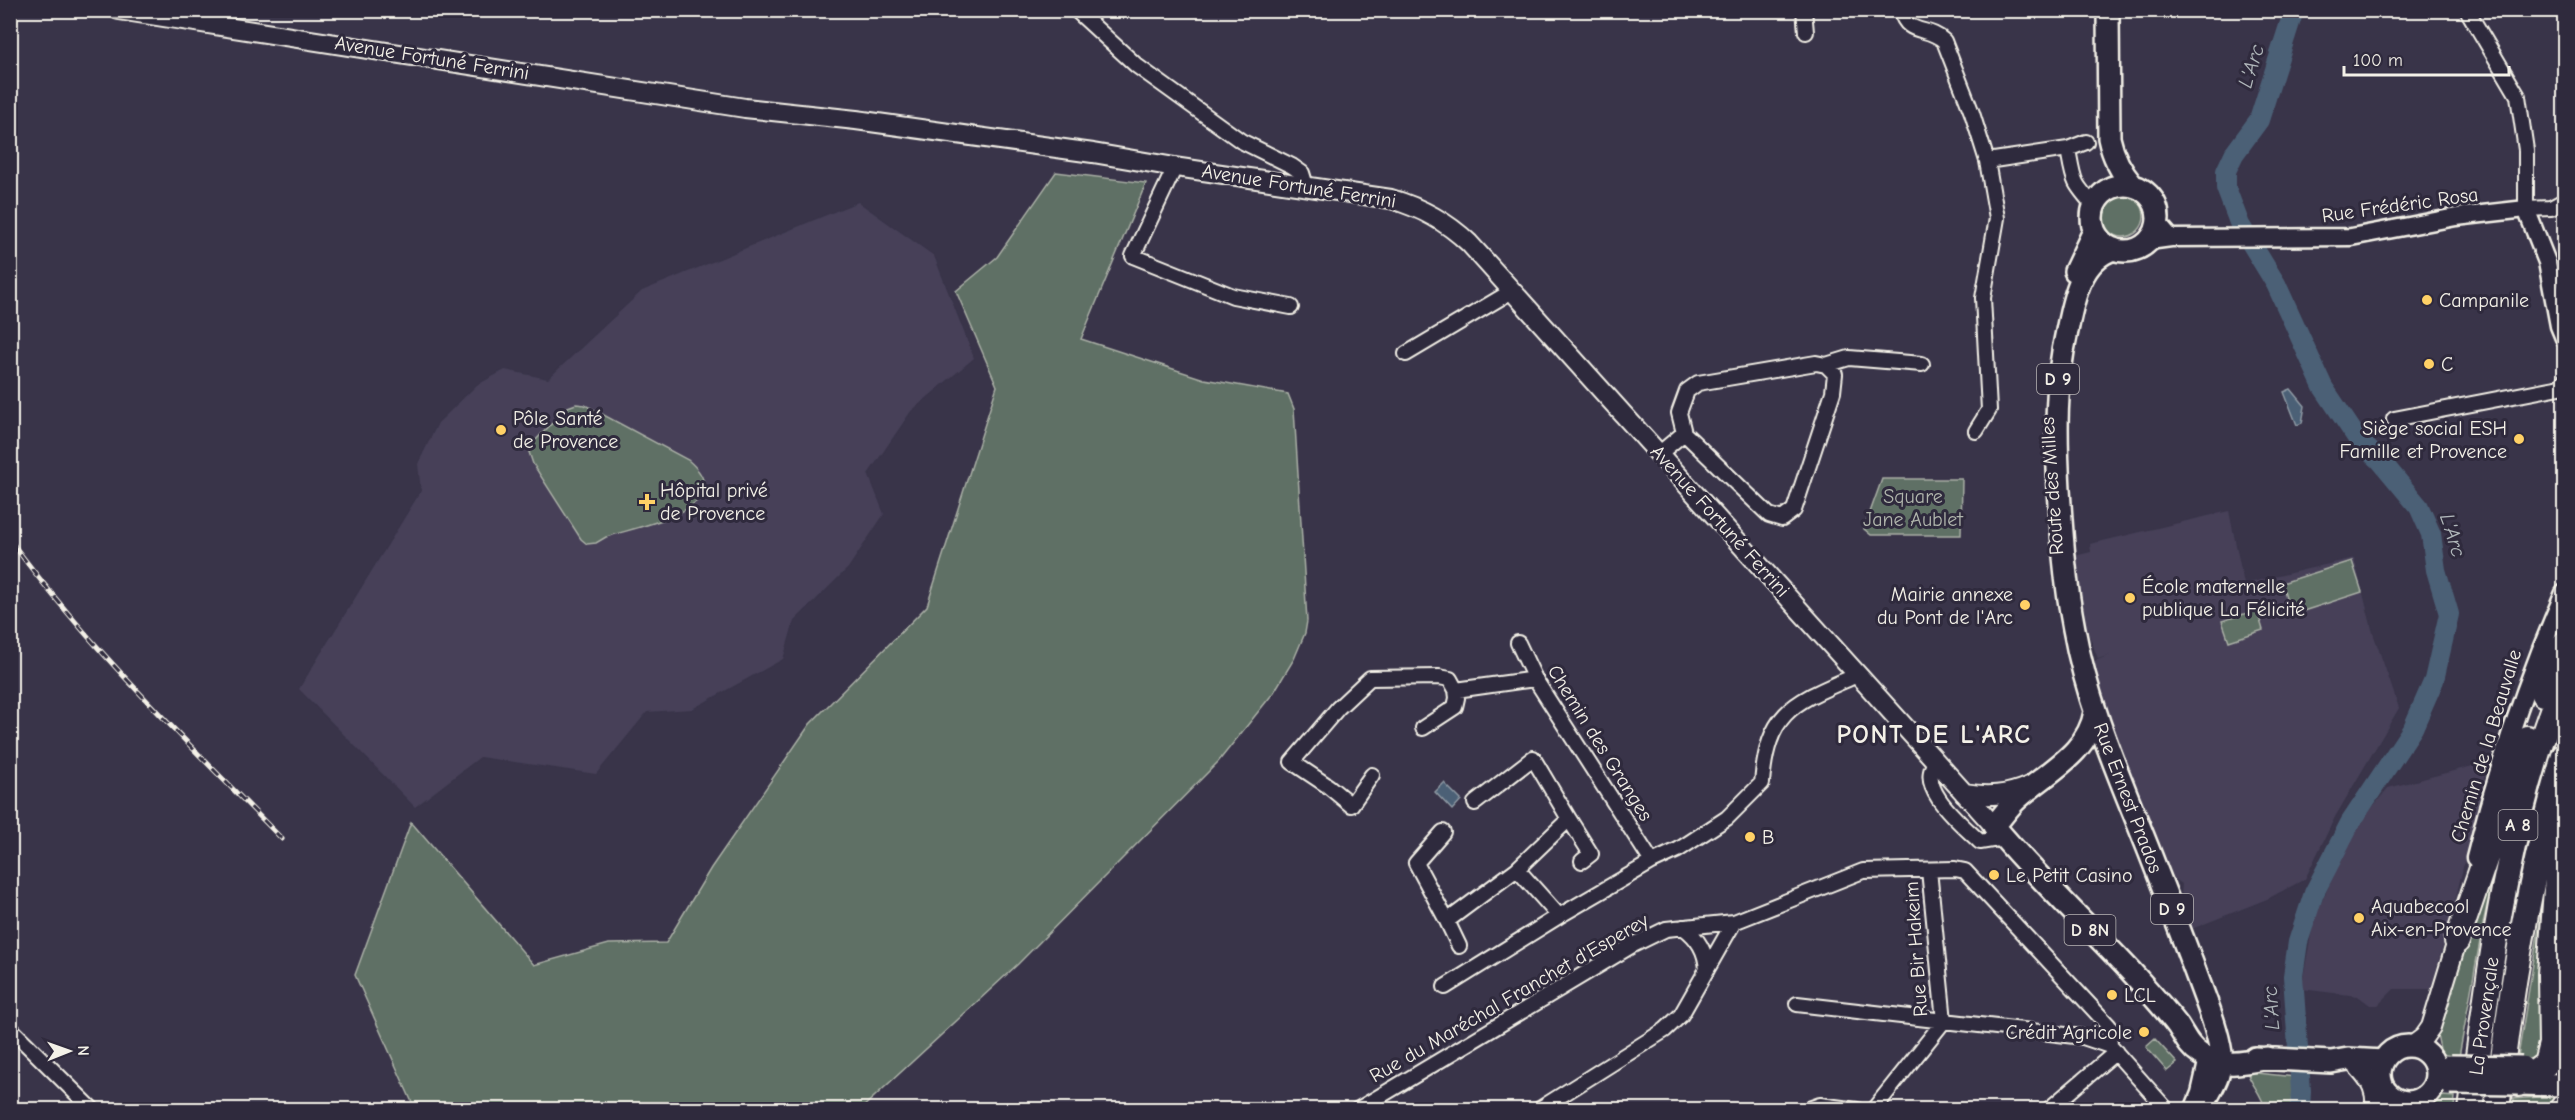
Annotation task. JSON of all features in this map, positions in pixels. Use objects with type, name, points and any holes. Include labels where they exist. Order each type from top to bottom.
[{"type":"highway","points":[[2457,941],[2541,700],[2565,644]]},
{"type":"highway","name":"La Provençale","points":[[2471,1110],[2488,976],[2506,879],[2524,800],[2565,679]]},
{"type":"highway","name":"La Provençale","points":[[2497,1110],[2513,984],[2527,904],[2545,820],[2565,756]]},
{"type":"highway","points":[[2527,1074],[2549,1056],[2552,1032],[2550,1020],[2552,941],[2565,833]]},
{"type":"highway","points":[[2462,1110],[2470,1058],[2488,976]]},
{"type":"highway","points":[[2550,1020],[2565,1046]]},
{"type":"highway","points":[[2561,1110],[2565,1106]]},
{"type":"main road","name":"Avenue Fortuné Ferrini","points":[[119,10],[745,108],[864,133],[1069,161],[1175,167],[1391,199],[1429,213],[1455,230],[1512,291],[1660,453],[1935,763],[2136,977],[2178,1027],[2218,1058]]},
{"type":"main road","points":[[2096,199],[2119,186],[2133,186],[2144,191],[2152,199],[2165,235],[2126,251],[2114,249],[2099,238],[2094,231],[2092,218],[2096,199],[2108,171],[2098,118],[2097,10]]},
{"type":"main road","points":[[2108,10],[2109,138],[2113,156],[2121,172],[2133,186]]},
{"type":"main road","name":"Route des Milles","points":[[2090,711],[2068,634],[2059,577],[2053,459],[2046,386],[2066,291],[2094,231]]},
{"type":"main road","name":"Route des Milles","points":[[2053,459],[2057,385],[2075,294],[2092,264],[2102,253],[2114,249]]},
{"type":"main road","points":[[1999,832],[2015,801],[2075,751],[2090,732],[2090,711]]},
{"type":"main road","name":"Rue Ernest Prados","points":[[2090,711],[2116,768],[2182,934],[2217,1030],[2218,1058]]},
{"type":"main road","points":[[2075,751],[2090,750],[2102,754],[2116,768]]},
{"type":"main road","points":[[1964,793],[1992,797],[2037,783]]},
{"type":"main road","name":"Chemin de la Beauvalle","points":[[2412,1046],[2424,1037],[2431,1027],[2457,941]]},
{"type":"main road","points":[[2217,1030],[2225,1040],[2260,1058]]},
{"type":"main road","points":[[2383,1094],[2394,1049],[2412,1046],[2423,1051],[2431,1058],[2442,1075]]},
{"type":"main road","points":[[2218,1058],[2331,1062],[2359,1068],[2383,1094]]},
{"type":"main road","points":[[2331,1062],[2348,1059],[2383,1094]]},
{"type":"main road","points":[[2359,1068],[2374,1088],[2406,1103],[2416,1102],[2430,1092],[2442,1075]]},
{"type":"main road","points":[[2442,1075],[2565,1071]]},
{"type":"main road","points":[[2527,1074],[2565,1085]]},
{"type":"street","points":[[1076,10],[1137,66],[1231,134],[1302,172],[1306,186]]},
{"type":"street","points":[[1804,10],[1806,32]]},
{"type":"street","points":[[1901,10],[1903,20],[1910,28],[1937,34],[1944,41],[1972,113],[1987,161],[1996,218],[1983,298],[1989,410],[1976,431]]},
{"type":"street","points":[[2467,10],[2518,96],[2526,150],[2526,210],[2547,262],[2559,326],[2565,338]]},
{"type":"street","points":[[1987,161],[2068,149],[2086,142]]},
{"type":"street","points":[[2068,149],[2074,181],[2079,191],[2096,199]]},
{"type":"street","points":[[1175,167],[1133,256],[1233,296],[1291,307]]},
{"type":"street","points":[[2526,210],[2551,208],[2565,201]]},
{"type":"street","name":"Rue Frédéric Rosa","points":[[2165,235],[2351,237],[2456,217],[2526,210]]},
{"type":"street","points":[[1406,354],[1512,291]]},
{"type":"street","points":[[1826,365],[1835,374],[1833,392],[1794,510],[1782,519],[1769,515],[1684,433],[1679,413],[1687,391],[1698,383],[1781,367],[1816,363],[1826,365],[1849,358],[1922,364]]},
{"type":"street","points":[[2394,419],[2560,387],[2565,381]]},
{"type":"street","points":[[1660,453],[1684,433]]},
{"type":"street","name":"Chemin de la Beauvalle","points":[[2457,941],[2492,789],[2541,647],[2565,593]]},
{"type":"street","name":"Chemin des Granges","points":[[1518,642],[1535,678],[1652,862]]},
{"type":"street","points":[[1445,987],[1559,916],[1652,862],[1678,850],[1727,818],[1762,783],[1764,758],[1780,719],[1802,699],[1857,675]]},
{"type":"street","points":[[1372,775],[1351,806],[1328,786],[1293,762],[1338,708],[1370,678],[1439,677],[1450,679],[1456,690],[1455,707],[1423,728]]},
{"type":"street","points":[[1456,690],[1535,678]]},
{"type":"street","points":[[1475,803],[1533,758],[1591,854],[1582,861]]},
{"type":"street","points":[[1935,763],[1930,773],[1930,786],[1941,802],[1980,842],[1999,832]]},
{"type":"street","points":[[1447,921],[1517,869],[1569,819]]},
{"type":"street","points":[[1443,832],[1416,863],[1459,946]]},
{"type":"street","points":[[1517,869],[1559,916]]},
{"type":"street","name":"Rue du Maréchal Franchet d'Esperey","points":[[1357,1110],[1631,946],[1666,929],[1734,921],[1863,871],[1955,869],[1965,871],[2109,1026],[2113,1049]]},
{"type":"street","name":"Rue Bir Hakeim","points":[[1873,1110],[1944,1021],[1929,870]]},
{"type":"street","points":[[1538,1110],[1665,1030],[1681,1015],[1734,921]]},
{"type":"street","points":[[1683,927],[1694,935],[1706,956],[1707,970]]},
{"type":"street","points":[[1797,1004],[2083,1037],[2113,1049],[2167,1110]]},
{"type":"street","points":[[10,1029],[93,1110]]},
{"type":"street","points":[[2049,1110],[2113,1049]]},
{"type":"street","points":[[2193,1110],[2218,1058]]},
{"type":"street","points":[[2203,1110],[2222,1073],[2218,1058]]},
{"type":"street","points":[[1806,1110],[1820,1106],[1857,1110]]},
{"type":"shaded area","points":[[2477,11],[2564,11],[2564,20],[2482,19]]},
{"type":"shaded area","name":"Hôpital privé de Provence","points":[[858,202],[934,256],[974,358],[911,411],[868,474],[884,514],[848,568],[794,621],[783,659],[692,709],[647,712],[596,774],[480,757],[415,807],[299,689],[421,491],[418,464],[438,423],[477,385],[505,370],[548,379],[642,291]]},
{"type":"shaded area","points":[[2229,511],[2244,584],[2354,558],[2373,633],[2399,708],[2335,817],[2305,879],[2267,899],[2189,930],[2180,905],[2182,884],[2169,875],[2090,663],[2110,655],[2098,659],[2085,624],[2078,591],[2075,556],[2091,552],[2090,544]]},
{"type":"shaded area","points":[[2488,762],[2452,914],[2431,989],[2394,989],[2378,1005],[2370,1005],[2358,996],[2301,989],[2314,919],[2354,830],[2388,788]]},
{"type":"green space","points":[[1056,172],[1146,183],[1081,339],[1204,379],[1288,394],[1294,409],[1307,621],[1305,633],[1294,659],[1274,692],[1218,762],[1018,964],[861,1109],[415,1109],[355,975],[411,822],[534,965],[609,944],[666,943],[711,868],[810,724],[927,606],[997,386],[956,291],[997,257]]},
{"type":"green space","points":[[2123,195],[2138,201],[2144,216],[2138,231],[2123,237],[2108,231],[2102,216],[2108,201]]},
{"type":"green space","points":[[576,404],[585,405],[688,460],[702,477],[703,491],[695,503],[661,520],[606,537],[596,543],[587,544],[581,539],[533,464],[529,452],[532,444],[568,407]]},
{"type":"green space","name":"Square Jane Aublet","points":[[1882,479],[1962,479],[1961,535],[1871,535],[1864,529]]},
{"type":"green space","points":[[2352,561],[2362,592],[2291,615],[2282,583]]},
{"type":"green space","points":[[2257,610],[2263,630],[2229,641],[2222,621]]},
{"type":"green space","points":[[2507,813],[2484,919],[2459,1057],[2441,1054],[2437,1034],[2468,926]]},
{"type":"green space","points":[[2563,818],[2554,865],[2544,1045],[2536,1060],[2518,1057],[2546,884]]},
{"type":"green space","points":[[2155,1039],[2177,1063],[2167,1071],[2146,1047]]},
{"type":"green space","points":[[2247,1072],[2295,1077],[2290,1109],[2265,1109]]},
{"type":"green space","points":[[2564,1095],[2553,1109],[2512,1110],[2513,1099]]},
{"type":"green space","points":[[2443,1096],[2455,1097],[2454,1109],[2426,1109],[2434,1106]]},
{"type":"water","points":[[2291,389],[2305,406],[2302,423],[2297,425],[2284,392]]},
{"type":"water","points":[[1444,783],[1461,800],[1452,810],[1435,792]]},
{"type":"waterway","name":"L'Arc","points":[[2294,10],[2259,120],[2234,154],[2226,171],[2226,188],[2240,225],[2276,284],[2323,387],[2359,441],[2380,460],[2419,507],[2431,534],[2436,570],[2449,614],[2434,680],[2413,728],[2350,823],[2314,893],[2298,942],[2293,976],[2301,1091],[2300,1110]]},
{"type":"railway","points":[[10,540],[106,657],[282,839]]},
{"type":"place","name":"Campanile","points":[[2427,300]]},
{"type":"place","name":"C","points":[[2429,364]]},
{"type":"place","name":"Pôle Santé de Provence","points":[[501,430]]},
{"type":"place","name":"Siège social ESH Famille et Provence","points":[[2519,439]]},
{"type":"place","name":"Hôpital privé de Provence","points":[[647,502]]},
{"type":"place","name":"École maternelle publique La Félicité","points":[[2130,598]]},
{"type":"place","name":"Mairie annexe du Pont de l'Arc","points":[[2025,605]]},
{"type":"place","name":"B","points":[[1750,837]]},
{"type":"place","name":"Le Petit Casino","points":[[1994,875]]},
{"type":"place","name":"Aquabecool Aix-en-Provence","points":[[2359,918]]},
{"type":"place","name":"LCL","points":[[2112,995]]},
{"type":"place","name":"Crédit Agricole","points":[[2144,1032]]},
{"type":"district","name":"PONT DE L'ARC","points":[[1934,735]]}]
